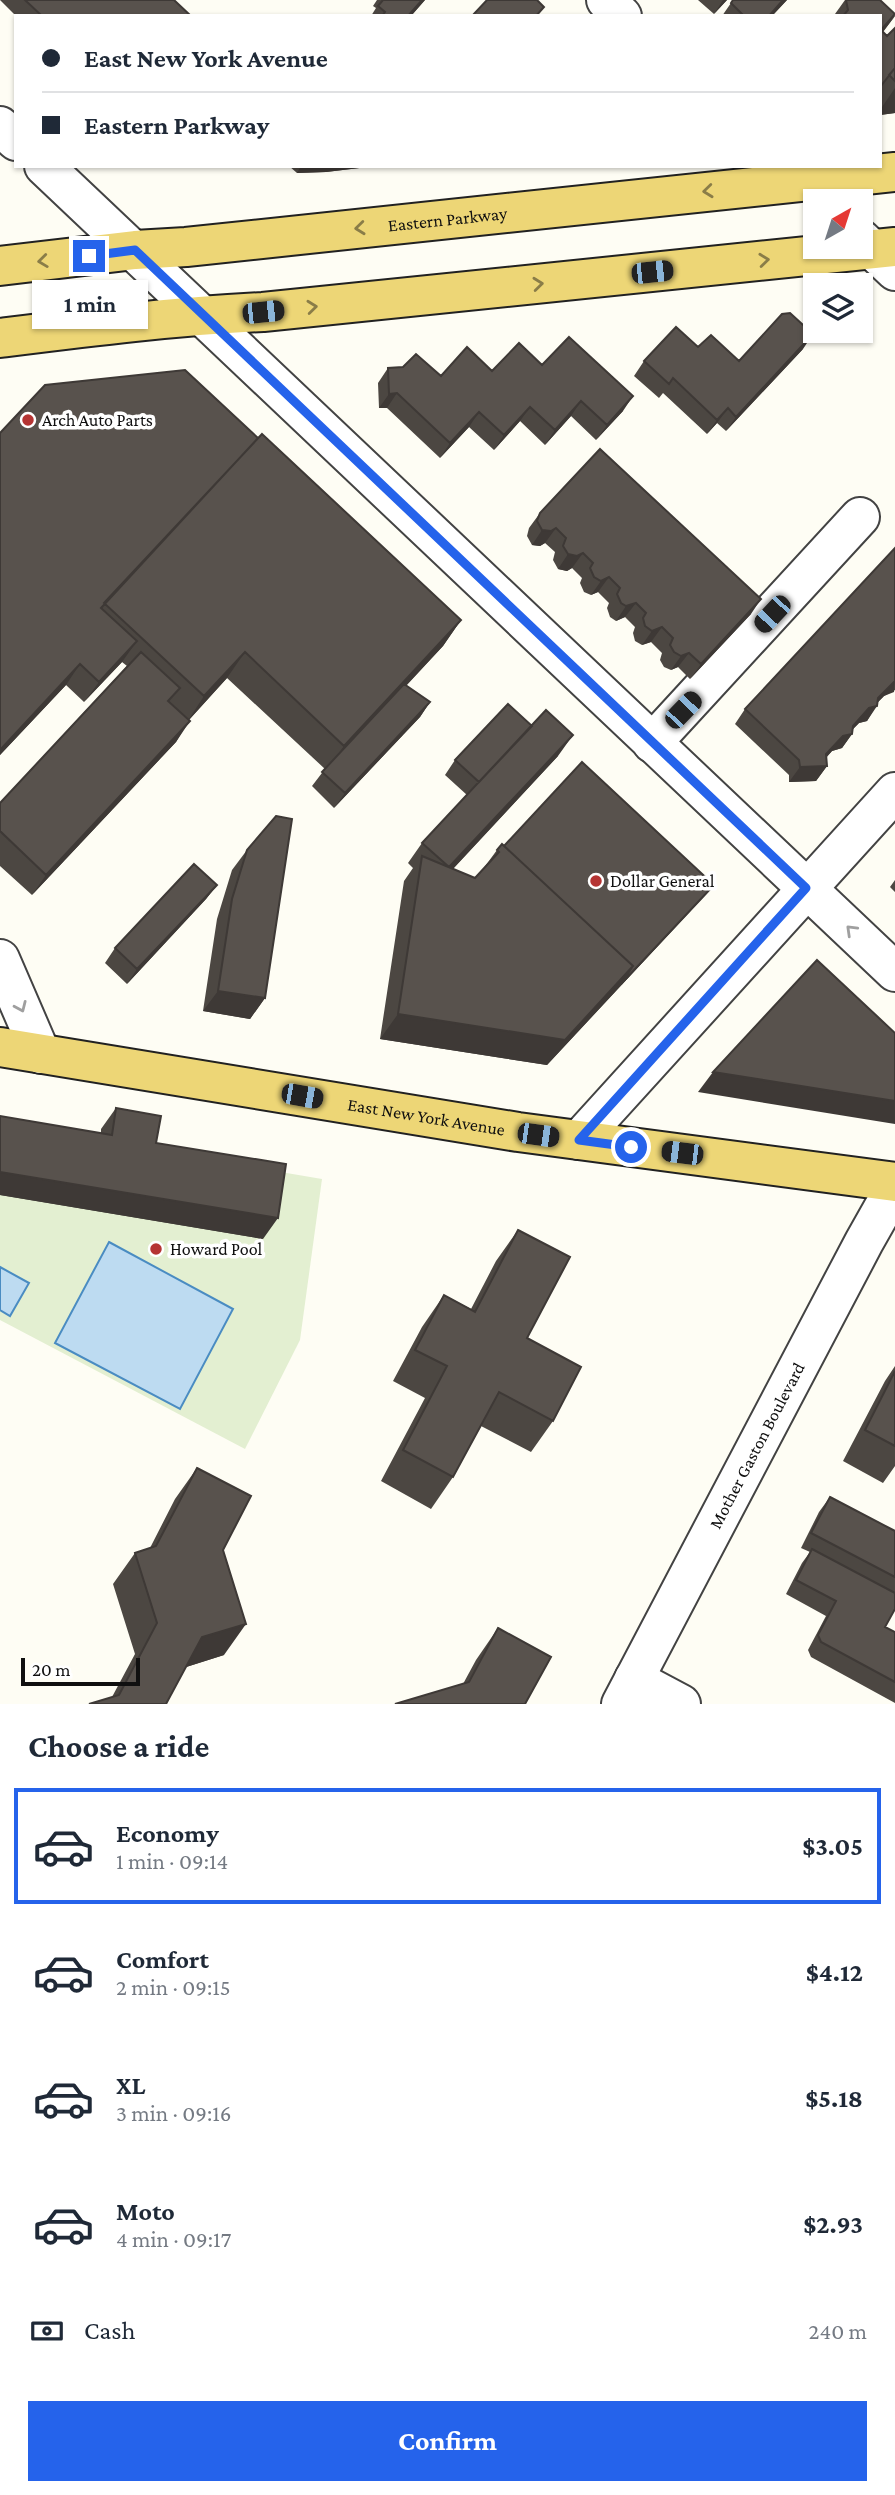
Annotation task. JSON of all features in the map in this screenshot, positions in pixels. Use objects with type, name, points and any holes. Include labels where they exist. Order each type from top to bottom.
[{"type":"main road","name":"Eastern Parkway","points":[[0,266],[895,172]]},
{"type":"main road","points":[[0,338],[203,315],[263,312],[881,252]]},
{"type":"main road","name":"East New York Avenue","points":[[0,1047],[579,1140],[895,1182]]},
{"type":"street","points":[[606,0],[620,14]]},
{"type":"street","points":[[0,126],[14,139]]},
{"type":"street","points":[[46,168],[895,972]]},
{"type":"street","points":[[652,743],[860,517]]},
{"type":"street","points":[[579,1140],[895,792]]},
{"type":"street","points":[[0,959],[41,1054]]},
{"type":"street","name":"Mother Gaston Boulevard","points":[[628,1692],[895,1187]]},
{"type":"street","points":[[628,1692],[681,1704]]},
{"type":"green space","name":"Howard Pool","points":[[0,1124],[322,1179],[300,1340],[245,1449],[0,1320]]},
{"type":"water","points":[[109,1242],[233,1309],[180,1409],[55,1343]]},
{"type":"water","points":[[0,1267],[29,1283],[10,1316],[0,1310]]},
{"type":"building","points":[[25,0],[174,0],[189,14],[40,14]]},
{"type":"building","points":[[383,0],[422,0],[410,14],[384,14],[385,12],[378,6]]},
{"type":"building","points":[[487,0],[537,0],[544,7],[538,14],[474,14]]},
{"type":"building","points":[[733,0],[783,0],[771,14],[742,14],[731,3]]},
{"type":"building","points":[[846,0],[880,0],[895,14],[882,29],[882,14],[845,14],[848,10]]},
{"type":"building","points":[[895,28],[895,68],[882,84],[882,31],[887,36]]},
{"type":"building","points":[[895,68],[895,81],[889,75]]},
{"type":"building","points":[[790,313],[803,325],[805,343],[736,417],[728,408],[717,420],[673,378],[669,384],[644,361],[676,327],[698,347],[711,335],[739,361],[782,314]]},
{"type":"building","points":[[569,337],[633,396],[607,425],[581,401],[555,430],[530,407],[504,435],[479,412],[450,443],[397,393],[389,394],[388,368],[403,367],[416,354],[441,376],[467,347],[492,371],[519,343],[542,365]]},
{"type":"building","points":[[185,370],[258,438],[101,608],[137,641],[99,682],[80,664],[0,750],[0,433],[45,385]]},
{"type":"building","points":[[262,434],[461,620],[344,746],[245,652],[204,696],[104,603]]},
{"type":"building","points":[[600,449],[761,599],[701,664],[689,653],[681,656],[674,652],[670,645],[673,638],[662,627],[652,631],[645,626],[643,618],[646,613],[636,603],[626,606],[621,603],[617,594],[620,588],[609,577],[601,581],[594,577],[590,568],[593,563],[583,553],[577,556],[568,554],[563,546],[566,538],[556,528],[551,531],[542,530],[537,521],[540,513]]},
{"type":"building","points":[[895,548],[895,681],[878,698],[877,706],[869,708],[853,726],[852,734],[843,736],[826,754],[827,766],[800,767],[799,760],[745,709]]},
{"type":"building","points":[[141,652],[180,688],[168,701],[190,721],[46,875],[0,831],[0,803]]},
{"type":"building","points":[[404,684],[430,702],[345,793],[322,772]]},
{"type":"building","points":[[508,704],[532,726],[479,782],[455,760]]},
{"type":"building","points":[[546,710],[573,735],[449,867],[422,843]]},
{"type":"building","name":"Dollar General","points":[[582,762],[714,885],[621,984],[633,966],[504,846]]},
{"type":"building","points":[[276,816],[292,819],[265,998],[218,991],[232,899],[247,850]]},
{"type":"building","points":[[502,844],[633,966],[565,1040],[398,1014],[422,856],[475,878],[499,852],[497,850]]},
{"type":"building","points":[[194,864],[217,885],[137,969],[115,948]]},
{"type":"building","points":[[817,960],[895,1033],[895,1101],[713,1072]]},
{"type":"building","points":[[116,1108],[161,1116],[156,1143],[286,1164],[278,1218],[0,1172],[0,1116],[112,1135]]},
{"type":"building","points":[[518,1230],[570,1257],[527,1338],[581,1367],[553,1421],[499,1392],[453,1477],[403,1450],[447,1366],[415,1350],[444,1295],[475,1312]]},
{"type":"building","points":[[895,1371],[895,1446],[865,1430]]},
{"type":"building","points":[[197,1468],[251,1496],[223,1550],[246,1624],[202,1637],[166,1704],[89,1704],[119,1695],[157,1623],[135,1553],[156,1546]]},
{"type":"building","points":[[830,1497],[895,1531],[895,1577],[811,1533]]},
{"type":"building","points":[[812,1549],[895,1593],[895,1609],[885,1627],[895,1632],[895,1682],[821,1642],[818,1635],[836,1601],[796,1580]]},
{"type":"building","points":[[498,1628],[551,1657],[525,1704],[395,1704],[469,1682]]},
{"type":"place","name":"Arch Auto Parts","points":[[28,420]]},
{"type":"place","name":"Dollar General","points":[[596,881]]},
{"type":"place","name":"Howard Pool","points":[[156,1249]]},
{"type":"route","points":[[89,256],[135,250],[806,888],[579,1140],[631,1147]]}]
